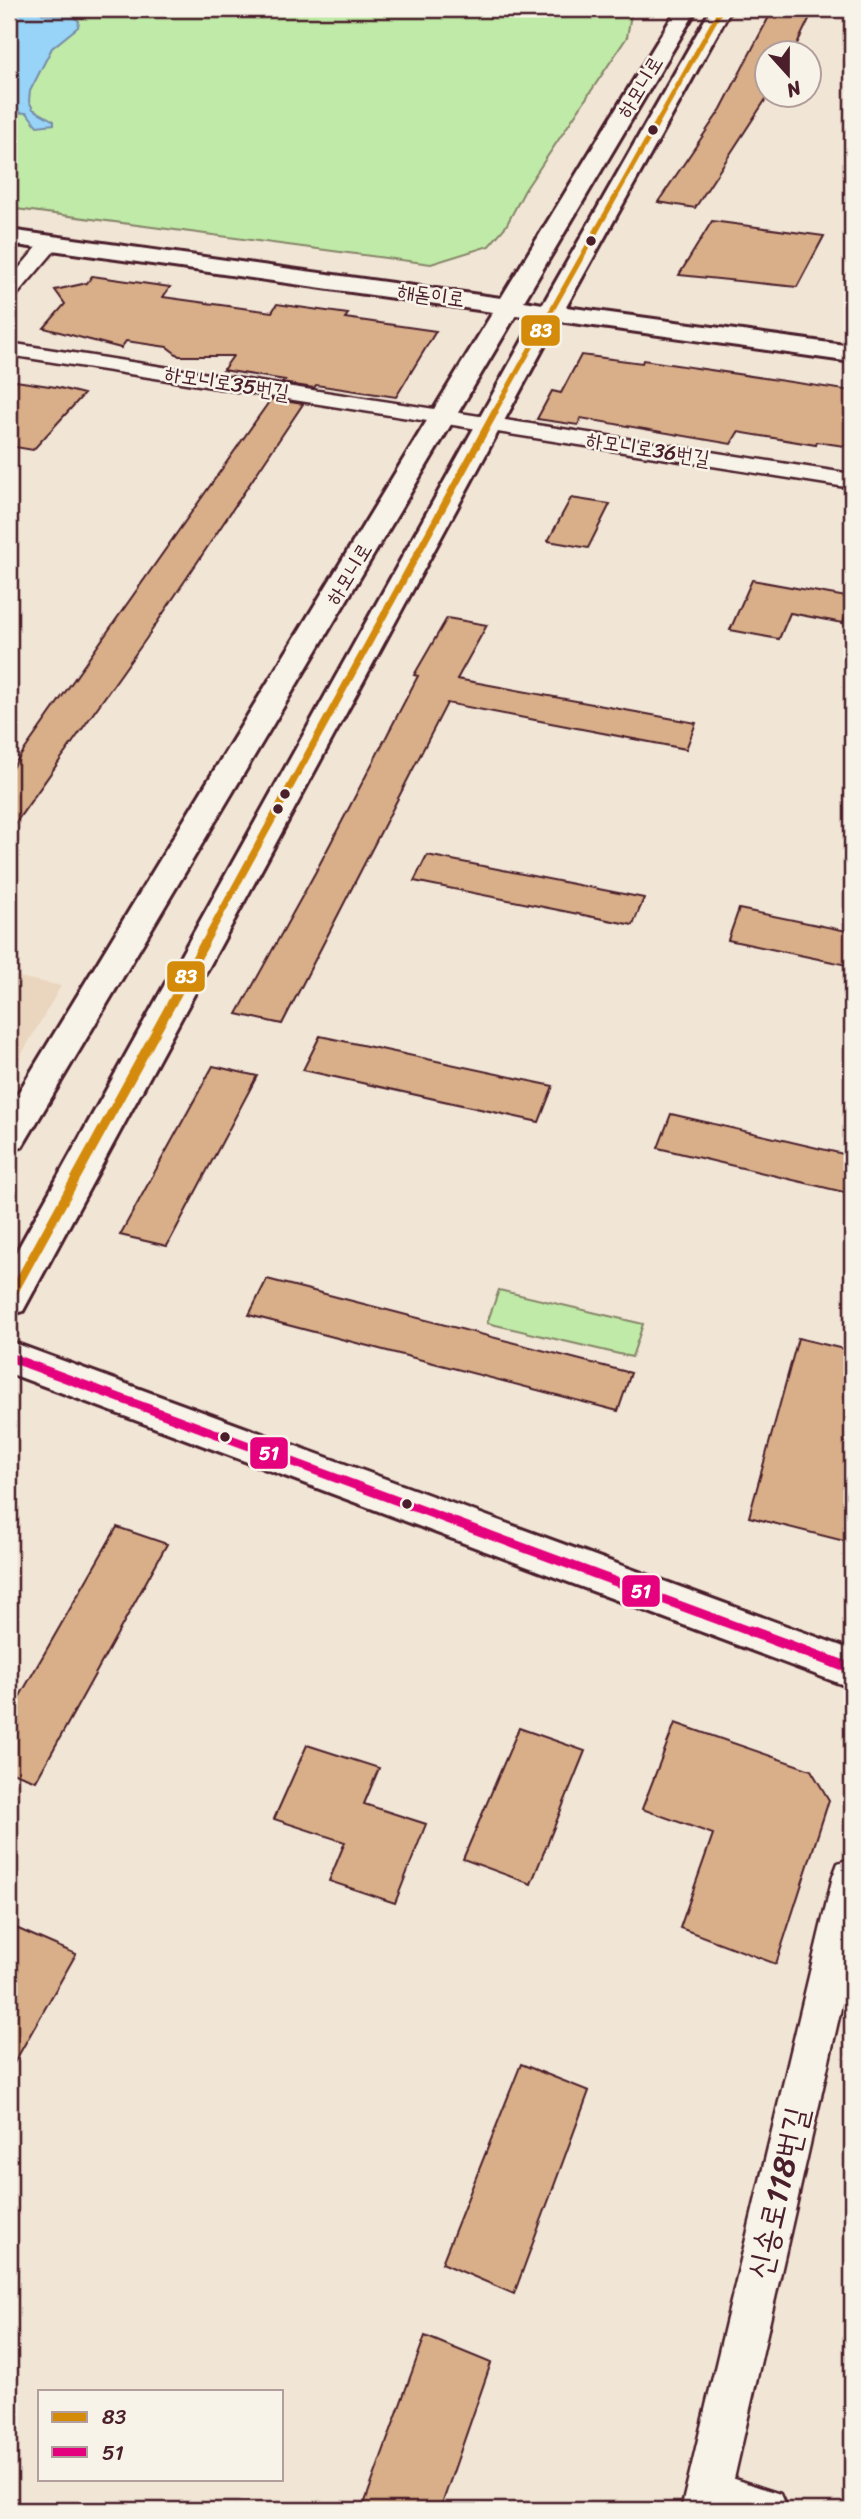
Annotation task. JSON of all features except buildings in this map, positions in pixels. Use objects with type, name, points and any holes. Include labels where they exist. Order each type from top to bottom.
[{"type":"street","name":"하모니로","points":[[9,1138],[687,9]]},
{"type":"street","name":"하모니로","points":[[9,1300],[488,424],[721,9]]},
{"type":"street","name":"해돋이로","points":[[9,237],[852,354]]},
{"type":"street","points":[[9,292],[51,243]]},
{"type":"street","name":"하모니로35번길","points":[[9,349],[444,417]]},
{"type":"street","name":"하모니로36번길","points":[[444,417],[852,481]]},
{"type":"street","points":[[9,1357],[852,1669]]},
{"type":"street","name":"신송로118번길","points":[[706,2503],[852,1876]]},
{"type":"street","points":[[706,2503],[764,2510]]},
{"type":"shaded area","points":[[9,975],[61,986],[9,1076]]},
{"type":"green space","points":[[9,9],[632,9],[627,37],[525,190],[506,226],[489,246],[431,264],[9,208]]},
{"type":"green space","points":[[499,1290],[643,1324],[632,1357],[487,1323]]},
{"type":"water","points":[[9,9],[37,9],[43,14],[72,16],[79,21],[78,27],[52,48],[30,91],[29,101],[33,109],[54,121],[54,124],[37,126],[27,113],[9,112]]},
{"type":"transit line","name":"83","points":[[9,1300],[488,424],[721,9]]},
{"type":"transit line","name":"51","points":[[9,1357],[852,1669]]}]
